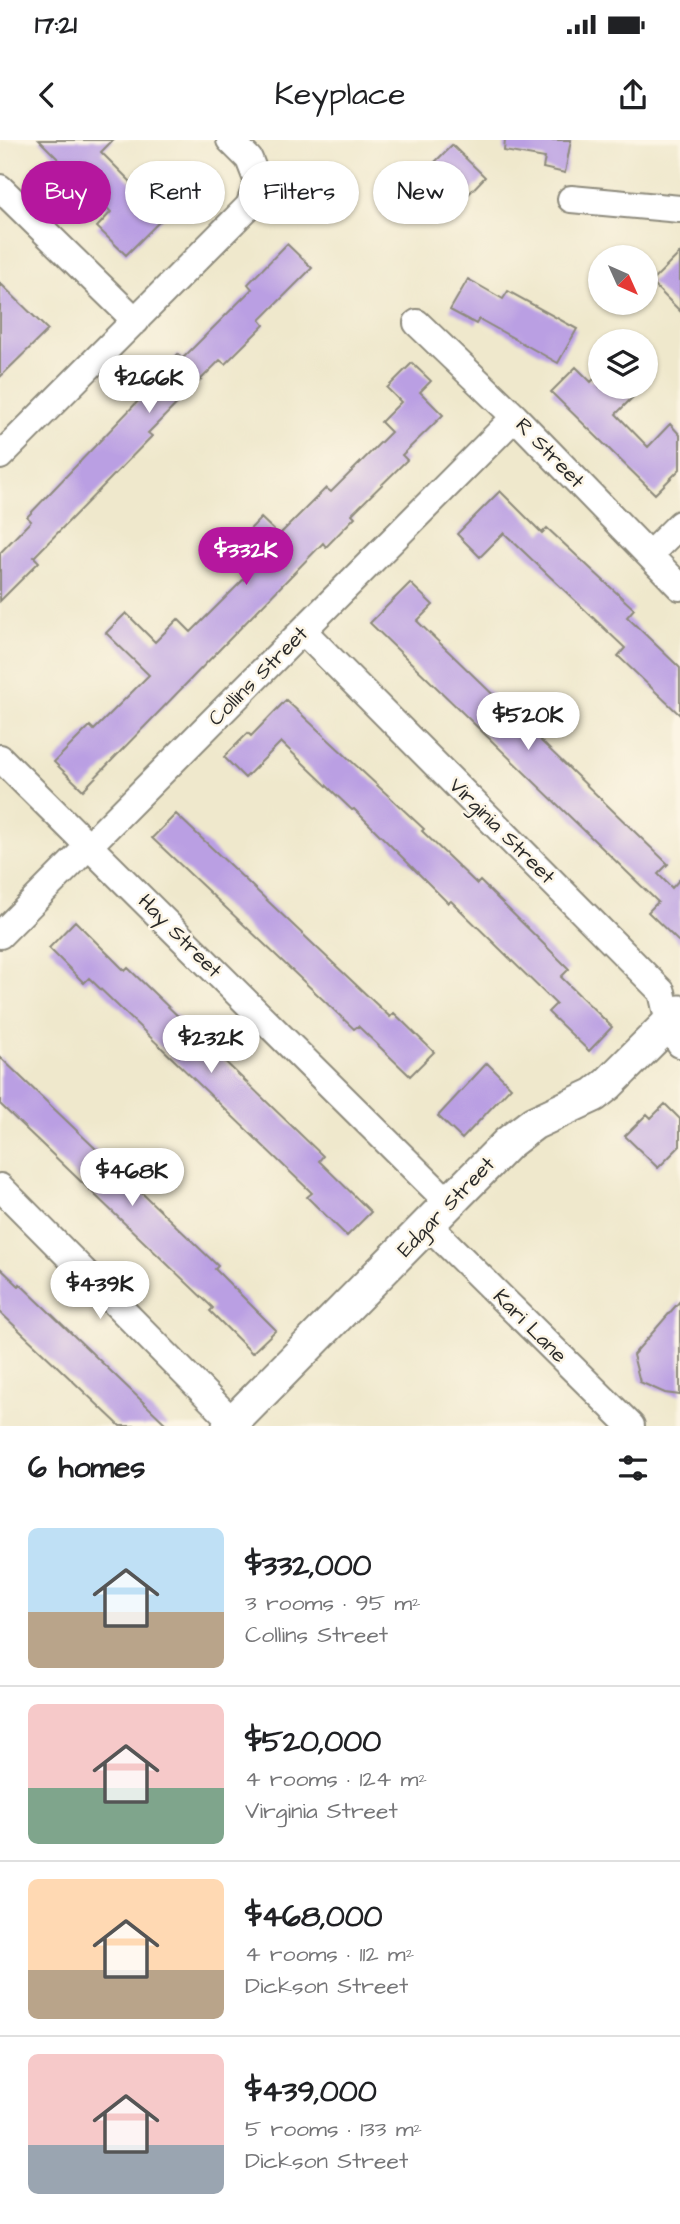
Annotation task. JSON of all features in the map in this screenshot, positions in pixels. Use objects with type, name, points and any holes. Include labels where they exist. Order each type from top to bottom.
[{"type":"street","points":[[0,456],[249,206],[258,182],[248,159],[230,140]]},
{"type":"street","points":[[0,188],[136,321]]},
{"type":"street","points":[[571,199],[680,209]]},
{"type":"street","name":"R Street","points":[[417,323],[515,417],[680,587]]},
{"type":"street","name":"Collins Street","points":[[0,936],[515,417]]},
{"type":"street","points":[[649,555],[680,524]]},
{"type":"street","name":"Virginia Street","points":[[303,631],[662,992],[676,1026]]},
{"type":"street","name":"Hay Street","points":[[0,758],[89,845],[438,1214]]},
{"type":"street","name":"Edgar Street","points":[[231,1424],[509,1143],[534,1123],[594,1095],[676,1026]]},
{"type":"street","points":[[0,1187],[231,1424]]},
{"type":"street","name":"Kari Lane","points":[[438,1214],[631,1426]]},
{"type":"building","points":[[39,140],[113,140],[101,152],[110,161],[60,161]]},
{"type":"building","points":[[505,140],[571,140],[565,173],[543,168],[545,158],[504,151]]},
{"type":"building","points":[[452,145],[468,161],[436,161]]},
{"type":"building","points":[[469,161],[485,177],[469,194]]},
{"type":"building","points":[[111,162],[125,176],[125,224],[157,224],[126,255],[97,227],[100,224],[111,224]]},
{"type":"building","points":[[287,244],[312,268],[260,320],[264,325],[225,364],[220,360],[148,433],[152,436],[34,557],[39,562],[0,601],[0,553],[31,521],[27,517],[142,397],[139,394],[178,354],[182,359],[252,289],[248,284]]},
{"type":"building","points":[[680,253],[680,311],[658,289],[658,275]]},
{"type":"building","points":[[468,279],[503,299],[508,291],[577,329],[558,363],[479,319],[476,324],[450,310]]},
{"type":"building","points":[[0,283],[48,330],[0,377]]},
{"type":"building","points":[[412,363],[431,381],[420,392],[443,415],[402,455],[407,460],[352,514],[355,517],[326,547],[323,543],[83,790],[54,762],[90,726],[94,730],[149,675],[106,633],[126,613],[155,642],[178,619],[191,632],[247,576],[225,555],[261,518],[279,535],[326,488],[331,492],[391,432],[381,422],[401,402],[387,388]]},
{"type":"building","points":[[576,367],[588,379],[588,399],[631,399],[616,414],[648,447],[670,424],[680,435],[680,469],[655,494],[551,392]]},
{"type":"building","points":[[500,491],[542,533],[547,528],[634,609],[627,617],[680,668],[680,715],[618,656],[625,648],[504,533],[480,557],[457,534]]},
{"type":"building","points":[[410,583],[433,605],[417,621],[668,864],[658,874],[672,888],[680,879],[680,943],[648,912],[658,902],[370,623]]},
{"type":"building","points":[[286,700],[424,829],[422,831],[477,884],[480,881],[569,969],[561,977],[612,1027],[589,1051],[548,1012],[556,1004],[451,901],[448,903],[354,809],[281,742],[245,778],[224,757],[248,733],[251,736]]},
{"type":"building","points":[[176,814],[390,1017],[394,1013],[434,1052],[410,1076],[358,1026],[354,1029],[152,838]]},
{"type":"building","points":[[75,921],[125,971],[128,968],[323,1156],[319,1161],[371,1212],[347,1236],[307,1197],[312,1193],[89,978],[84,983],[49,948]]},
{"type":"building","points":[[0,1057],[218,1266],[215,1269],[276,1330],[252,1353],[210,1311],[213,1308],[0,1104]]},
{"type":"building","points":[[487,1063],[511,1087],[462,1139],[438,1116]]},
{"type":"building","points":[[665,1104],[680,1119],[680,1146],[658,1168],[625,1136],[647,1114],[651,1118]]},
{"type":"building","points":[[0,1268],[168,1426],[120,1426],[0,1312]]},
{"type":"building","points":[[680,1301],[680,1395],[665,1393],[640,1382],[633,1355]]}]
